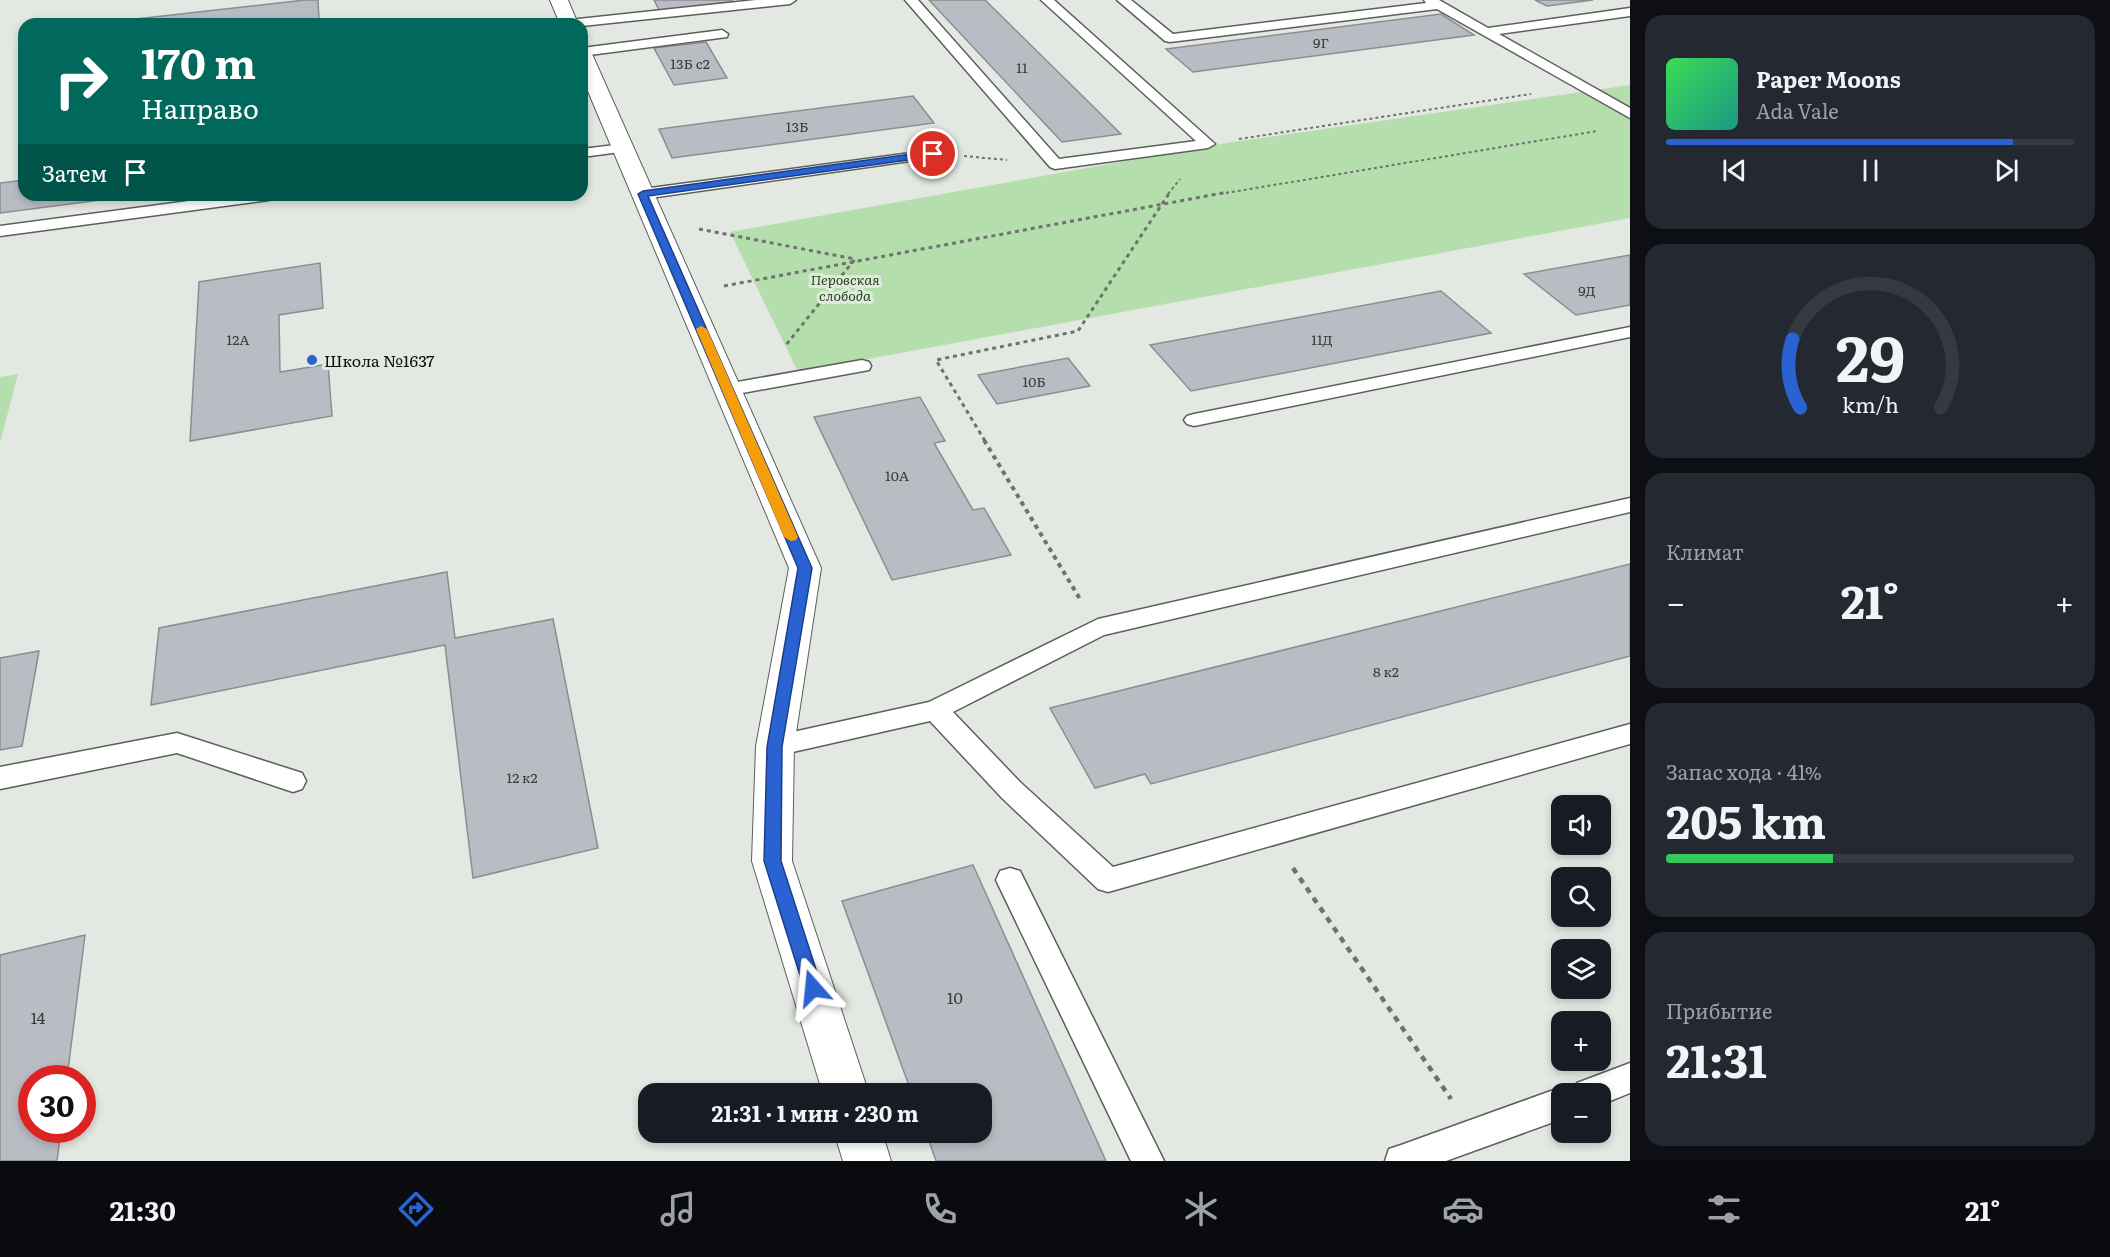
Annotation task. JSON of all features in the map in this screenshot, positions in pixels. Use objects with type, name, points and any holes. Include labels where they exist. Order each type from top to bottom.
[{"type":"street","points":[[559,0],[566,18]]},
{"type":"street","points":[[588,67],[687,293],[740,387],[805,568],[775,747],[772,861],[843,1083]]},
{"type":"street","points":[[861,1143],[867,1161]]},
{"type":"lane","points":[[588,22],[790,0]]},
{"type":"lane","points":[[911,0],[1055,164],[1208,144]]},
{"type":"lane","points":[[1047,0],[1208,144]]},
{"type":"lane","points":[[1123,0],[1170,38],[1434,2],[1630,114]]},
{"type":"lane","points":[[1486,32],[1630,12]]},
{"type":"lane","points":[[588,52],[722,34]]},
{"type":"lane","points":[[588,152],[623,148]]},
{"type":"lane","points":[[643,194],[933,154]]},
{"type":"lane","points":[[0,231],[224,201]]},
{"type":"lane","points":[[1194,420],[1630,333]]},
{"type":"lane","points":[[740,387],[862,366]]},
{"type":"lane","points":[[775,747],[935,710],[1098,628],[1630,504]]},
{"type":"lane","points":[[935,710],[1011,790],[1108,880],[1630,734]]},
{"type":"lane","points":[[0,778],[177,743],[293,781]]},
{"type":"lane","points":[[1010,880],[1148,1161]]},
{"type":"lane","points":[[1611,1085],[1630,1078]]},
{"type":"lane","points":[[1401,1161],[1551,1107]]},
{"type":"path","points":[[1098,628],[936,360],[1078,331],[1160,205],[1208,144],[1582,86]]},
{"type":"path","points":[[722,286],[855,259],[1607,129]]},
{"type":"path","points":[[933,154],[1055,164]]},
{"type":"path","points":[[695,229],[855,259]]},
{"type":"path","points":[[740,387],[855,259]]},
{"type":"path","points":[[1270,835],[1475,1134]]},
{"type":"green space","name":"Перовская слобода","points":[[1630,85],[1630,218],[798,372],[730,232],[1233,142]]},
{"type":"green space","points":[[18,374],[0,443],[0,377]]},
{"type":"building","points":[[318,0],[319,18],[144,18]]},
{"type":"building","points":[[654,0],[732,0],[733,2],[659,10]]},
{"type":"building","points":[[929,0],[985,0],[1121,134],[1062,142]]},
{"type":"building","points":[[1535,0],[1593,0],[1547,6]]},
{"type":"building","points":[[1441,14],[1474,35],[1193,72],[1166,49]]},
{"type":"building","points":[[706,42],[727,78],[674,85],[654,48]]},
{"type":"building","points":[[913,96],[934,123],[672,158],[659,129]]},
{"type":"building","points":[[18,181],[18,201],[93,201],[0,213],[0,183]]},
{"type":"building","points":[[1630,255],[1630,305],[1576,315],[1524,274]]},
{"type":"building","points":[[320,263],[323,308],[279,315],[280,372],[328,364],[332,416],[190,441],[199,282]]},
{"type":"building","points":[[1441,291],[1491,333],[1191,391],[1150,345]]},
{"type":"building","points":[[1068,358],[1090,386],[997,404],[978,375]]},
{"type":"building","points":[[920,397],[945,441],[934,443],[973,510],[984,508],[1011,555],[892,580],[814,417]]},
{"type":"building","points":[[1630,564],[1630,656],[1151,784],[1145,774],[1095,788],[1050,708]]},
{"type":"building","points":[[447,572],[455,638],[553,619],[598,848],[473,878],[445,645],[151,705],[159,628]]},
{"type":"building","points":[[39,651],[22,746],[0,750],[0,658]]},
{"type":"building","points":[[973,865],[1106,1161],[936,1161],[930,1143],[992,1143],[992,1083],[908,1083],[842,901]]},
{"type":"building","points":[[85,935],[69,1065],[18,1065],[18,1143],[59,1143],[57,1161],[0,1161],[0,955]]},
{"type":"slow traffic","points":[[701,329],[791,537]]},
{"type":"place","name":"Школа №1637","points":[[312,360]]},
{"type":"route","points":[[813,988],[772,861],[775,747],[805,568],[643,194],[933,154]]}]
